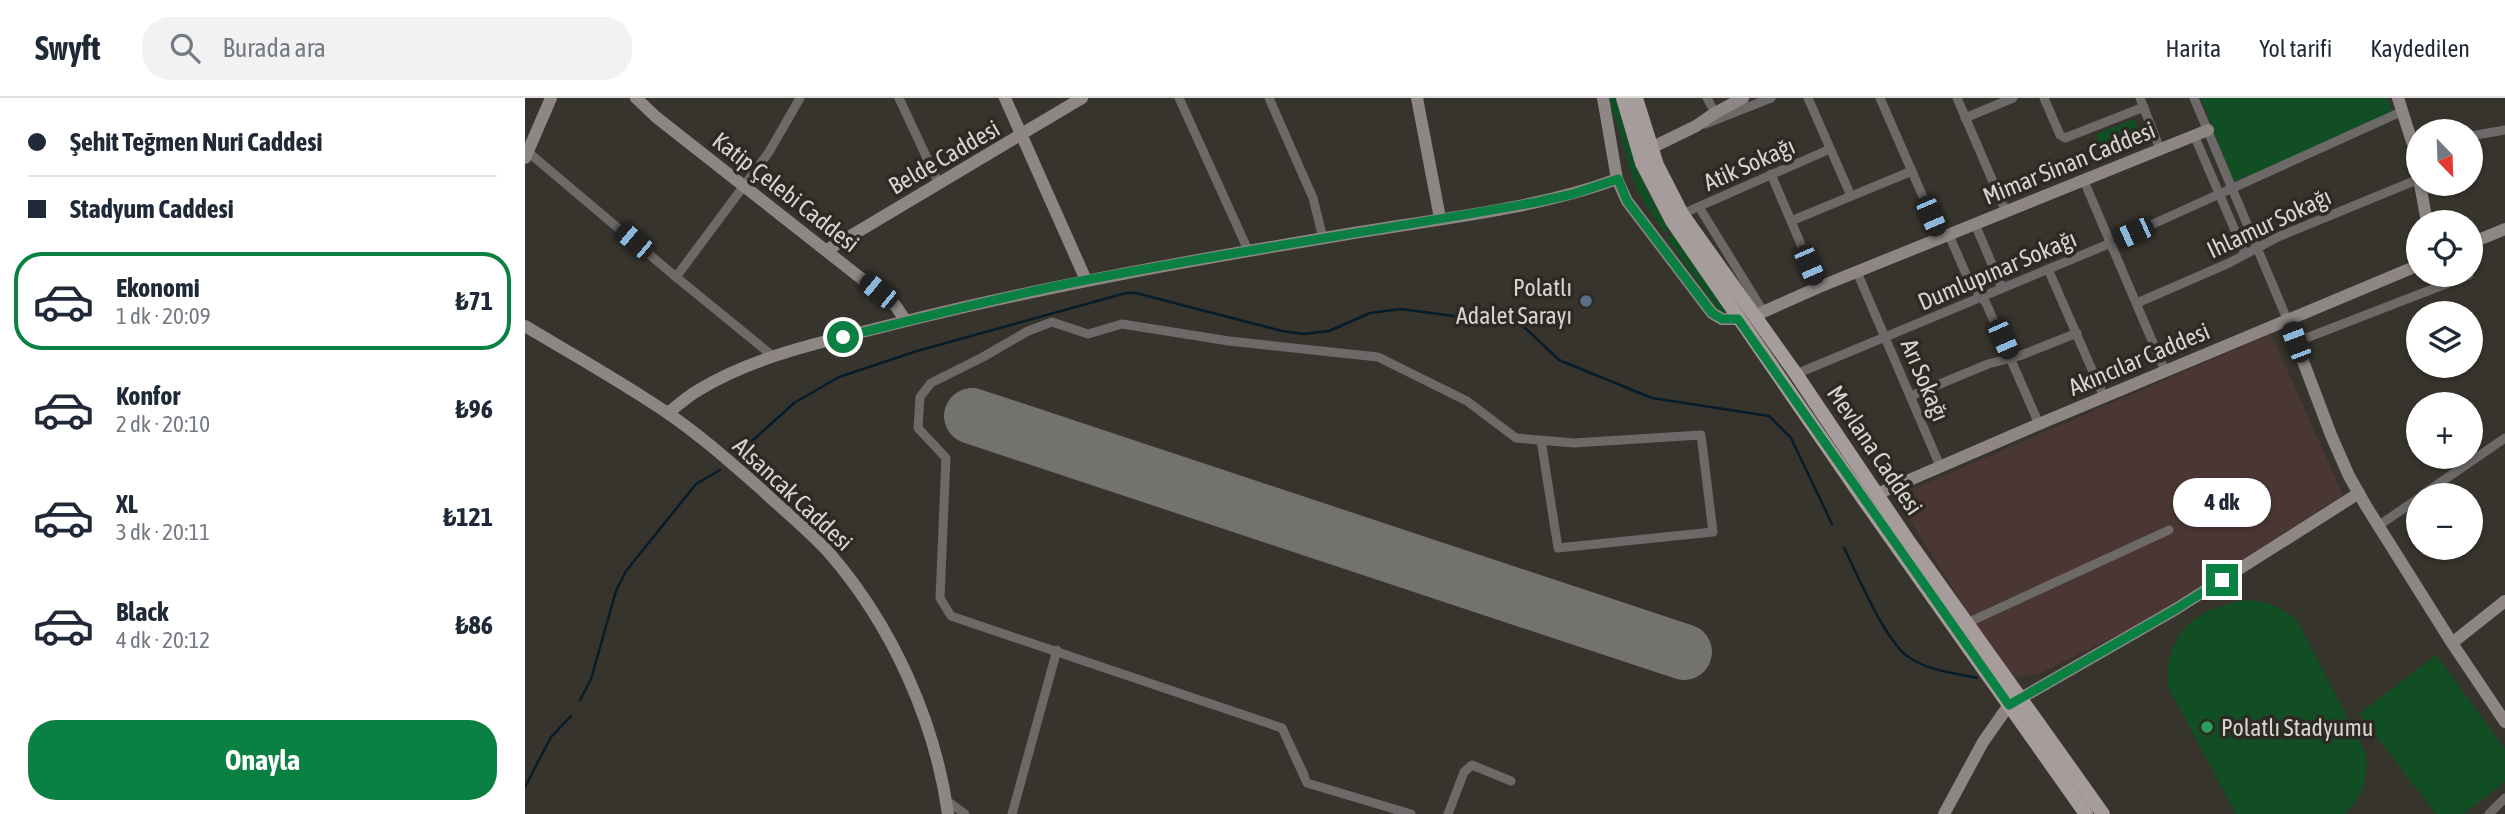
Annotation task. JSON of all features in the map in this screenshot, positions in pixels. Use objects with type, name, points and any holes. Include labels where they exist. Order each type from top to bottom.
[{"type":"main road","name":"Mevlana Caddesi","points":[[1623,98],[1637,149],[1656,193],[1738,319],[2014,701],[2103,814]]},
{"type":"main road","name":"Mevlana Caddesi","points":[[1636,98],[1651,148],[1682,214],[1758,314],[1795,374],[1967,623],[2086,814]]},
{"type":"street","points":[[551,98],[527,155],[774,357]]},
{"type":"street","name":"Katip Çelebi Caddesi","points":[[636,98],[656,117],[895,305],[906,321]]},
{"type":"street","points":[[676,276],[745,186],[800,98]]},
{"type":"street","points":[[899,98],[939,184]]},
{"type":"street","points":[[1005,98],[1086,280]]},
{"type":"street","name":"Belde Caddesi","points":[[827,250],[1082,98]]},
{"type":"street","points":[[1179,98],[1248,250]]},
{"type":"street","points":[[1269,98],[1313,198],[1323,238]]},
{"type":"street","points":[[1417,98],[1440,218]]},
{"type":"street","points":[[1603,98],[1618,179],[1627,201],[1712,313],[1722,319],[1738,319]]},
{"type":"street","points":[[1707,98],[1715,113]]},
{"type":"street","points":[[1696,126],[1742,98]]},
{"type":"street","points":[[1651,148],[1696,126],[1771,98]]},
{"type":"street","points":[[1808,98],[1851,196]]},
{"type":"street","points":[[1880,98],[1912,172],[1945,237],[1969,281],[1982,297],[2039,424]]},
{"type":"street","points":[[1957,98],[2006,212]]},
{"type":"street","points":[[1965,118],[2013,98]]},
{"type":"street","points":[[2044,98],[2060,135],[2064,138],[2142,102],[2160,149]]},
{"type":"street","points":[[2194,98],[2287,319],[2331,435],[2359,493],[2452,643],[2505,722]]},
{"type":"street","points":[[2398,98],[2406,119]]},
{"type":"street","name":"Dumlupınar Sokağı","points":[[1795,374],[2111,243],[2403,111]]},
{"type":"street","points":[[2483,134],[2505,130]]},
{"type":"street","name":"Mimar Sinan Caddesi","points":[[1758,314],[1857,271],[2208,131]]},
{"type":"street","points":[[2195,135],[2245,254]]},
{"type":"street","name":"Atik Sokağı","points":[[1682,214],[1830,149]]},
{"type":"street","points":[[1791,221],[1912,172]]},
{"type":"street","points":[[1771,174],[1819,287]]},
{"type":"street","points":[[668,413],[696,391],[774,357],[906,321],[1086,280],[1552,199],[1618,179]]},
{"type":"street","points":[[2084,181],[2165,370]]},
{"type":"street","name":"Ihlamur Sokağı","points":[[2137,303],[2257,247],[2406,185]]},
{"type":"street","points":[[1699,206],[1758,314]]},
{"type":"street","points":[[1975,224],[2002,288]]},
{"type":"street","points":[[2483,238],[2505,229]]},
{"type":"street","points":[[2048,269],[2104,397]]},
{"type":"street","name":"Akıncılar Caddesi","points":[[1877,494],[2406,270]]},
{"type":"street","name":"Arı Sokağı","points":[[1857,271],[1940,466]]},
{"type":"street","points":[[2296,342],[2438,287]]},
{"type":"street","points":[[1304,775],[1282,728],[951,616],[940,598],[946,458],[918,428],[920,397],[931,383],[1028,331],[1052,322],[1088,334],[1122,324],[1229,341],[1378,357],[1467,401],[1516,438],[1541,440],[1574,443],[1701,435],[1713,532],[1558,548],[1541,440]]},
{"type":"street","name":"Alsancak Caddesi","points":[[525,326],[668,413],[717,450],[814,538],[860,593],[878,620],[908,679],[936,756],[948,814]]},
{"type":"street","points":[[1911,396],[1988,363],[2011,358],[2077,333]]},
{"type":"street","points":[[2440,483],[2505,438]]},
{"type":"street","points":[[1944,814],[1983,742],[2014,701],[2176,609],[2359,493]]},
{"type":"street","points":[[2378,526],[2406,507]]},
{"type":"street","points":[[1967,623],[2169,530]]},
{"type":"street","points":[[2452,643],[2505,601]]},
{"type":"street","points":[[1012,814],[1058,650]]},
{"type":"street","points":[[1282,728],[1307,783],[1411,814]]},
{"type":"street","points":[[1448,814],[1464,772],[1472,765],[1511,781]]},
{"type":"street","points":[[2489,814],[2505,798]]},
{"type":"street","points":[[946,800],[965,814]]},
{"type":"shaded area","points":[[2271,334],[2343,495],[2148,620],[2038,674],[2010,678],[1895,497]]},
{"type":"green space","points":[[1609,98],[1617,98],[1637,166],[1669,229],[1664,233],[1633,180]]},
{"type":"green space","points":[[2201,98],[2387,98],[2393,113],[2234,182]]},
{"type":"green space","points":[[2134,119],[2144,143],[2106,159],[2096,134]]},
{"type":"green space","points":[[1673,233],[1728,313],[1720,311],[1712,302],[1666,237]]},
{"type":"green space","name":"Polatlı Stadyumu","points":[[2243,600],[2272,605],[2297,620],[2365,751],[2367,769],[2364,786],[2345,814],[2236,814],[2168,687],[2171,652],[2186,627],[2210,610]]},
{"type":"green space","points":[[2436,655],[2505,749],[2505,782],[2463,814],[2436,814],[2359,714]]},
{"type":"waterway","points":[[752,441],[794,403],[839,377],[917,351],[1126,293],[1136,293],[1282,331],[1304,334],[1329,331],[1370,313],[1401,309],[1522,325],[1559,360],[1652,398],[1769,416],[1791,438],[1832,524]]},
{"type":"waterway","points":[[580,700],[591,679],[616,591],[626,571],[696,484],[720,470]]},
{"type":"waterway","points":[[1844,548],[1882,624],[1901,650],[1926,666],[1977,678]]},
{"type":"waterway","points":[[525,787],[551,737],[571,716]]},
{"type":"runway","points":[[972,416],[1684,652]]},
{"type":"place","name":"Polatlı Adalet Sarayı","points":[[1586,301]]},
{"type":"place","name":"Polatlı Stadyumu","points":[[2207,727]]},
{"type":"route","points":[[843,337],[1086,280],[1537,202],[1595,188],[1618,179],[1627,201],[1712,313],[1722,319],[1738,319],[2009,705],[2222,580]]}]
